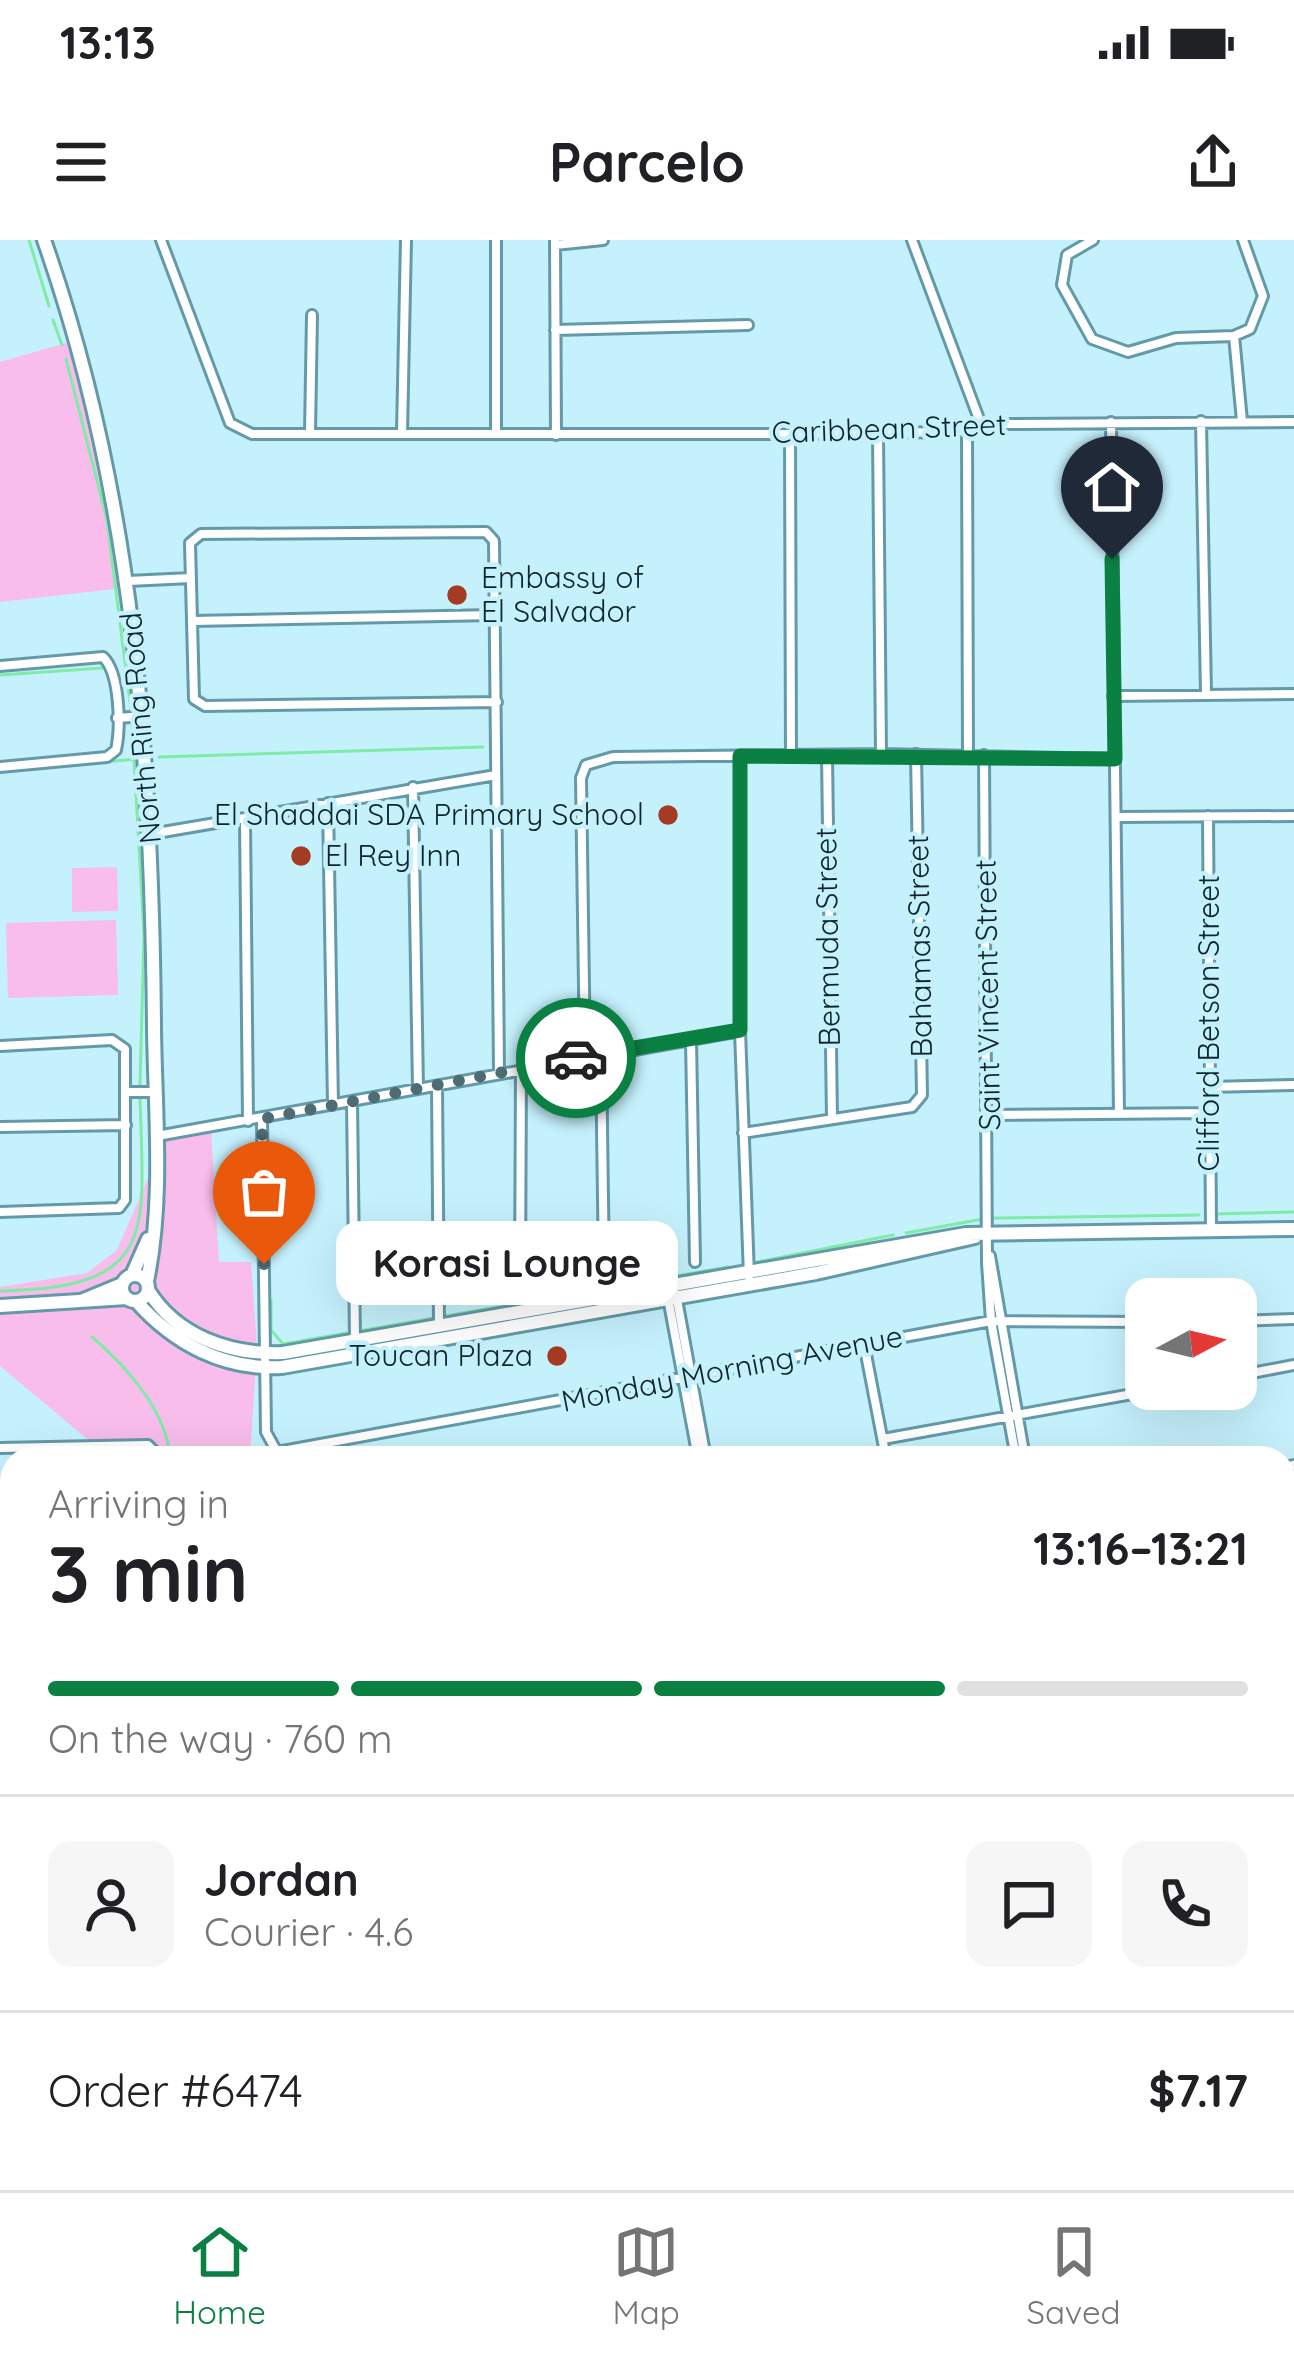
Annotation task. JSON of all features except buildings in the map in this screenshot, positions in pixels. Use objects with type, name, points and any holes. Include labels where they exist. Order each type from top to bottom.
[{"type":"main road","name":"North Ring Road","points":[[44,240],[91,392],[128,581],[145,716],[156,1136],[147,1285]]},
{"type":"main road","name":"North Ring Road","points":[[129,1289],[153,1227]]},
{"type":"main road","points":[[129,1289],[196,1342],[265,1361],[749,1278],[966,1234],[1294,1229]]},
{"type":"main road","points":[[147,1285],[196,1342]]},
{"type":"main road","points":[[0,1306],[74,1304],[147,1285]]},
{"type":"main road","points":[[129,1289],[147,1285]]},
{"type":"main road","points":[[265,1361],[355,1341],[504,1322]]},
{"type":"street","name":"Caribbean Street","points":[[161,240],[230,423],[252,434],[878,433],[1111,422],[1294,422]]},
{"type":"street","points":[[402,433],[406,240]]},
{"type":"street","points":[[496,240],[496,433]]},
{"type":"street","points":[[556,435],[555,243],[603,240]]},
{"type":"street","points":[[912,240],[982,427]]},
{"type":"street","points":[[1093,240],[1067,255],[1062,284],[1092,339],[1128,352],[1195,335],[1234,336],[1250,329],[1262,310],[1262,296],[1244,240]]},
{"type":"street","points":[[310,433],[312,315]]},
{"type":"street","points":[[555,330],[748,325]]},
{"type":"street","points":[[1234,336],[1242,421]]},
{"type":"street","points":[[1202,421],[1206,694]]},
{"type":"street","points":[[1111,422],[1119,1114]]},
{"type":"street","points":[[968,430],[968,754]]},
{"type":"street","points":[[878,433],[881,754]]},
{"type":"street","points":[[790,434],[790,756]]},
{"type":"street","points":[[497,702],[205,706],[194,699],[190,543],[201,534],[487,532],[494,541],[497,702],[499,1072]]},
{"type":"street","points":[[128,581],[191,578]]},
{"type":"street","points":[[193,621],[494,615]]},
{"type":"street","points":[[0,666],[103,657],[111,665],[118,744],[107,757],[0,767]]},
{"type":"street","points":[[1114,696],[1294,694]]},
{"type":"street","points":[[117,718],[145,716]]},
{"type":"street","points":[[585,1057],[581,778],[586,765],[613,758],[881,754],[1115,759]]},
{"type":"street","name":"Bahamas Street","points":[[743,1133],[912,1107],[922,1095],[916,754]]},
{"type":"street","name":"Bermuda Street","points":[[827,755],[832,1119]]},
{"type":"street","name":"Saint Vincent Street","points":[[983,755],[989,1255],[1013,1415]]},
{"type":"street","points":[[740,756],[740,1030],[749,1278]]},
{"type":"street","points":[[151,834],[496,775]]},
{"type":"street","points":[[413,787],[418,1088]]},
{"type":"street","points":[[328,803],[333,1105]]},
{"type":"street","name":"Clifford Betson Street","points":[[1208,816],[1210,1231]]},
{"type":"street","points":[[1117,817],[1294,816]]},
{"type":"street","points":[[245,819],[248,1121]]},
{"type":"street","points":[[156,1136],[740,1030]]},
{"type":"street","points":[[0,1046],[112,1040],[125,1049],[126,1092],[124,1200],[119,1208],[0,1212]]},
{"type":"street","points":[[691,1040],[695,1262]]},
{"type":"street","points":[[601,1055],[604,1270]]},
{"type":"street","points":[[520,1283],[521,1068]]},
{"type":"street","points":[[1210,1087],[1294,1085]]},
{"type":"street","points":[[437,1086],[439,1324]]},
{"type":"street","points":[[126,1092],[155,1092]]},
{"type":"street","points":[[352,1101],[355,1341]]},
{"type":"street","points":[[990,1115],[1209,1113]]},
{"type":"street","points":[[262,1119],[265,1361]]},
{"type":"street","points":[[0,1127],[126,1124]]},
{"type":"street","points":[[671,1291],[700,1446]]},
{"type":"street","points":[[1257,1321],[1294,1319]]},
{"type":"street","name":"Monday Morning Avenue","points":[[327,1446],[996,1321],[1125,1322]]},
{"type":"street","points":[[864,1344],[884,1446]]},
{"type":"street","name":"Monday Morning Avenue","points":[[265,1361],[268,1443],[273,1446]]},
{"type":"street","points":[[1257,1372],[1294,1365]]},
{"type":"street","points":[[883,1439],[1125,1395]]},
{"type":"street","points":[[1013,1415],[1015,1446]]},
{"type":"street","points":[[1013,1415],[1022,1446]]},
{"type":"shaded area","points":[[66,343],[79,348],[123,588],[0,602],[0,362]]},
{"type":"shaded area","points":[[117,867],[118,911],[72,912],[72,868]]},
{"type":"shaded area","points":[[116,920],[118,995],[8,998],[6,923]]},
{"type":"shaded area","points":[[211,1130],[219,1262],[251,1262],[257,1347],[251,1446],[96,1446],[0,1366],[0,1287],[87,1273],[117,1250],[164,1141]]},
{"type":"waterway","points":[[29,240],[49,306]]},
{"type":"waterway","points":[[53,320],[62,345]]},
{"type":"waterway","points":[[66,359],[107,520],[131,710]]},
{"type":"waterway","points":[[0,675],[102,668]]},
{"type":"waterway","points":[[132,724],[144,935],[140,1084]]},
{"type":"waterway","points":[[159,757],[483,747]]},
{"type":"waterway","points":[[0,772],[136,759]]},
{"type":"waterway","points":[[0,1291],[89,1279],[115,1264],[131,1244],[142,1185],[140,1098]]},
{"type":"waterway","points":[[1214,1214],[1294,1212]]},
{"type":"waterway","points":[[994,1218],[1199,1215]]},
{"type":"waterway","points":[[906,1233],[983,1219]]},
{"type":"waterway","points":[[757,1262],[893,1235]]},
{"type":"waterway","points":[[271,1300],[271,1330],[283,1344],[728,1267]]},
{"type":"waterway","points":[[92,1337],[131,1376],[153,1407],[168,1446]]},
{"type":"way so far","points":[[264,1264],[262,1119],[576,1058]]},
{"type":"place","name":"Embassy of El Salvador","points":[[457,595]]},
{"type":"place","name":"El Shaddai SDA Primary School","points":[[668,815]]},
{"type":"place","name":"El Rey Inn","points":[[301,856]]},
{"type":"place","name":"Korasi Lounge","points":[[264,1264]]},
{"type":"place","name":"Toucan Plaza","points":[[557,1356]]},
{"type":"route","points":[[576,1058],[740,1030],[740,756],[968,754],[1115,759],[1112,559]]}]
